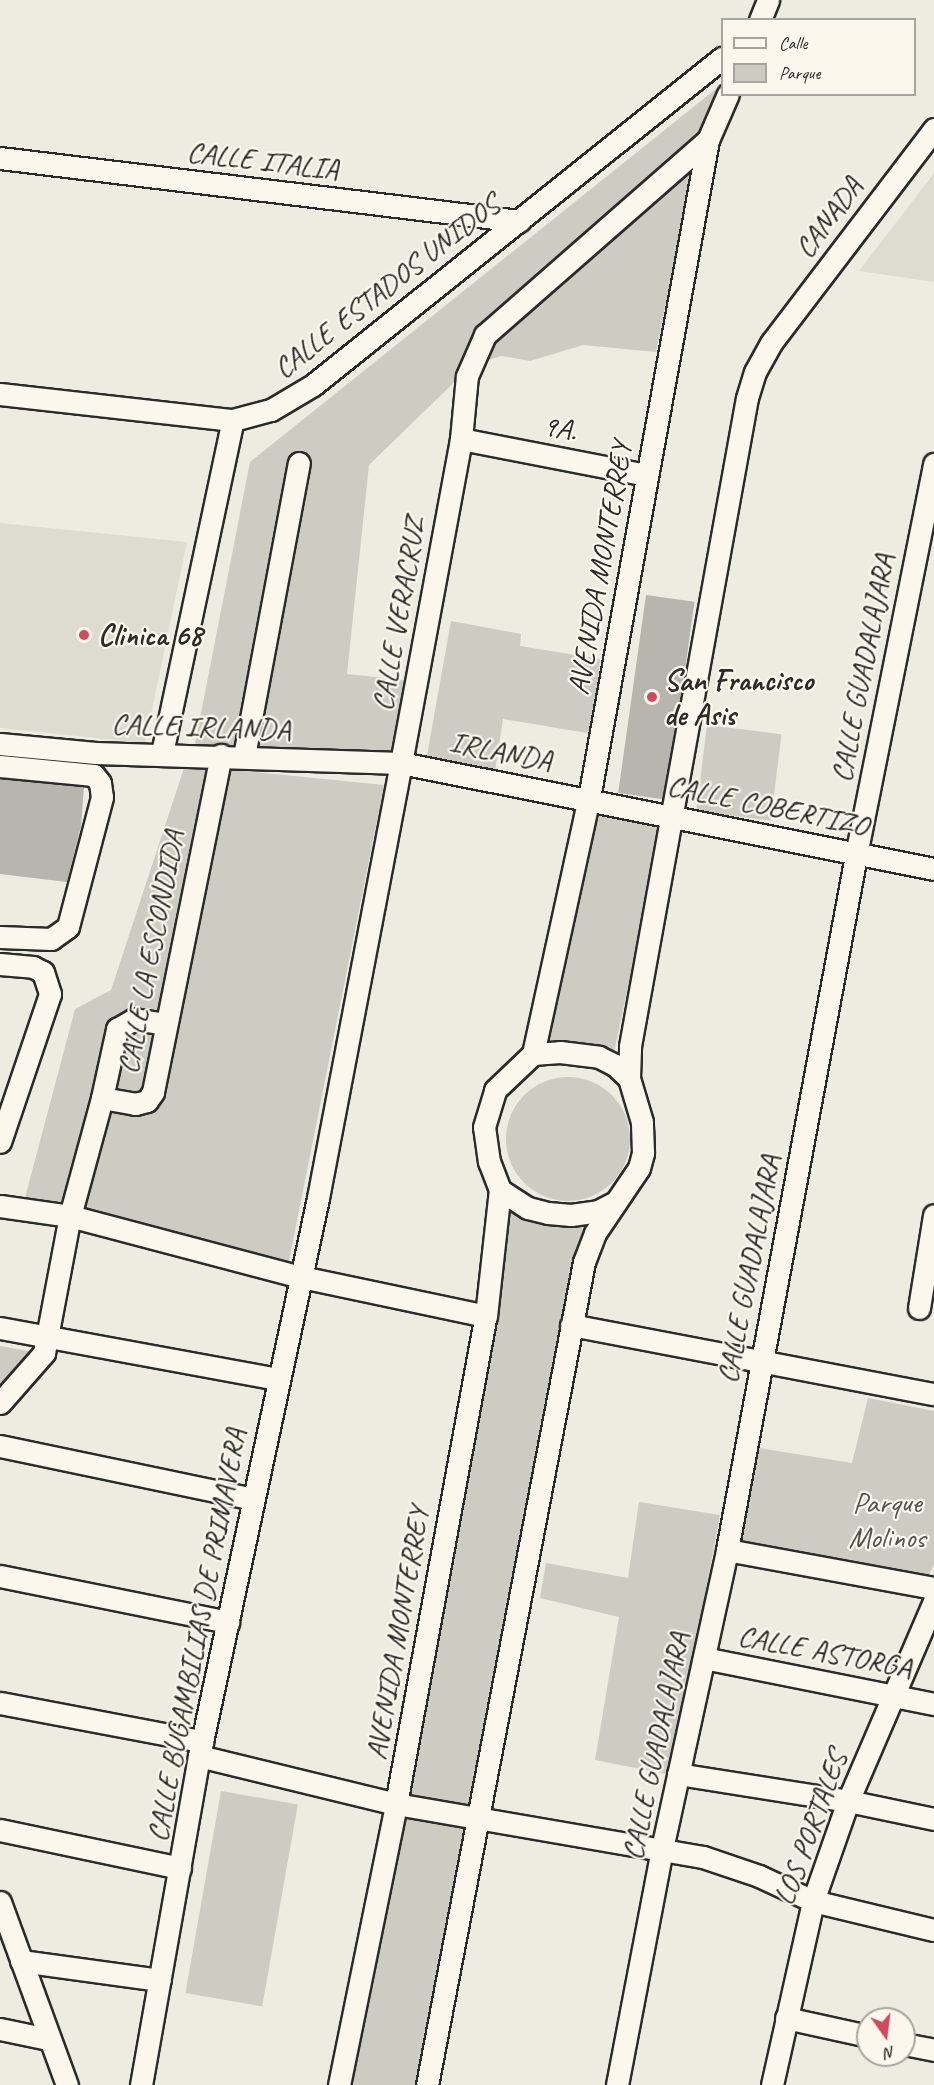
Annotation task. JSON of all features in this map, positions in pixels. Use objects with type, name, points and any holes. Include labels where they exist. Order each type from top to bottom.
[{"type":"street","points":[[761,18],[768,0]]},
{"type":"street","name":"CALLE ESTADOS UNIDOS","points":[[0,394],[233,420],[271,410],[313,385],[721,60]]},
{"type":"street","name":"AVENIDA MONTERREY","points":[[339,2085],[396,1804],[486,1316],[500,1190],[485,1145],[489,1109],[495,1090],[533,1054],[589,798],[708,140],[727,96]]},
{"type":"street","name":"CANADA","points":[[670,815],[747,398],[771,343],[934,129]]},
{"type":"street","name":"CALLE VERACRUZ","points":[[318,1198],[461,439],[467,376],[485,335],[708,140]]},
{"type":"street","name":"CALLE ITALIA","points":[[0,158],[519,221]]},
{"type":"street","points":[[162,753],[233,420]]},
{"type":"street","name":"9A.","points":[[461,439],[647,475]]},
{"type":"street","points":[[244,756],[299,463]]},
{"type":"street","name":"CALLE GUADALAJARA","points":[[617,2085],[662,1849],[727,1550],[856,855],[934,464]]},
{"type":"street","name":"CALLE IRLANDA","points":[[0,744],[96,753],[162,753],[401,763]]},
{"type":"street","name":"CALLE LA ESCONDIDA","points":[[0,1403],[38,1364],[49,1335],[70,1216],[102,1098],[135,1104],[147,1101],[153,1092],[221,755]]},
{"type":"street","name":"IRLANDA","points":[[401,763],[589,798]]},
{"type":"street","points":[[0,766],[94,776],[100,783],[102,796],[68,927],[51,939],[0,937]]},
{"type":"street","name":"CALLE COBERTIZO","points":[[589,798],[856,855],[934,869]]},
{"type":"street","points":[[628,1078],[634,1019],[670,815]]},
{"type":"street","points":[[0,964],[33,967],[46,976],[49,1002],[5,1104],[0,1142]]},
{"type":"street","points":[[102,1098],[117,1029],[134,1019],[165,1024]]},
{"type":"street","points":[[427,2085],[584,1262],[595,1233],[639,1168],[644,1147],[637,1096],[628,1078],[615,1065],[599,1058],[560,1052],[533,1054]]},
{"type":"street","points":[[500,1190],[528,1208],[560,1214],[598,1210],[616,1202]]},
{"type":"street","name":"CALLE BUGAMBILIAS DE PRIMAVERA","points":[[141,2085],[201,1749],[318,1198]]},
{"type":"street","points":[[0,1206],[70,1216],[301,1277],[486,1316]]},
{"type":"street","points":[[919,1308],[933,1228]]},
{"type":"street","points":[[571,1325],[761,1363],[934,1394]]},
{"type":"street","points":[[0,1328],[49,1335],[278,1379]]},
{"type":"street","points":[[0,1446],[254,1499]]},
{"type":"street","points":[[727,1550],[934,1588]]},
{"type":"street","points":[[0,1576],[228,1622]]},
{"type":"street","name":"LOS PORTALES","points":[[772,2085],[813,1901],[848,1801],[934,1601]]},
{"type":"street","name":"CALLE ASTORGA","points":[[704,1658],[934,1704]]},
{"type":"street","points":[[0,1702],[201,1749],[396,1804],[662,1849],[726,1863],[813,1901],[934,1930]]},
{"type":"street","points":[[678,1774],[848,1801],[934,1819]]},
{"type":"street","points":[[0,1830],[180,1868]]},
{"type":"street","points":[[0,1902],[4,1921],[21,1960],[48,2039],[67,2085]]},
{"type":"street","points":[[21,1960],[160,1980]]},
{"type":"street","points":[[786,2018],[856,2033]]},
{"type":"street","points":[[0,2029],[48,2039]]},
{"type":"street","points":[[916,2046],[934,2050]]},
{"type":"shaded area","points":[[934,173],[934,282],[859,271]]},
{"type":"shaded area","name":"Clinica 68","points":[[0,523],[187,542],[145,743],[0,728]]},
{"type":"green space","points":[[721,85],[692,172],[656,352],[583,345],[530,361],[502,356],[473,364],[369,465],[347,674],[412,681],[401,758],[195,744],[250,462]]},
{"type":"green space","points":[[451,621],[521,634],[520,646],[600,659],[593,734],[503,719],[495,771],[426,761]]},
{"type":"green space","points":[[707,725],[781,734],[771,820],[696,811]]},
{"type":"green space","points":[[185,765],[384,785],[288,1266],[20,1217],[75,1009],[111,990]]},
{"type":"green space","points":[[594,805],[663,820],[611,1064],[542,1050]]},
{"type":"green space","points":[[568,1077],[592,1082],[612,1095],[625,1115],[630,1139],[625,1163],[612,1183],[592,1196],[568,1201],[544,1196],[524,1183],[511,1163],[506,1139],[511,1115],[524,1095],[544,1082]]},
{"type":"green space","points":[[500,1190],[519,1203],[598,1211],[427,2085],[339,2085]]},
{"type":"green space","points":[[0,1346],[28,1351],[34,1357],[0,1396]]},
{"type":"green space","name":"Parque Molinos","points":[[868,1398],[934,1411],[934,1564],[928,1577],[736,1543],[753,1447],[852,1463]]},
{"type":"green space","points":[[639,1502],[720,1515],[671,1775],[595,1760],[619,1617],[540,1598],[546,1563],[628,1578]]},
{"type":"green space","points":[[221,1791],[298,1805],[262,2006],[185,1993]]},
{"type":"building","name":"San Francisco de Asis","points":[[646,595],[695,602],[667,800],[618,793]]},
{"type":"building","points":[[0,779],[84,787],[81,826],[67,882],[0,874]]},
{"type":"place","name":"Clinica 68","points":[[84,635]]},
{"type":"place","name":"San Francisco de Asis","points":[[652,697]]}]
